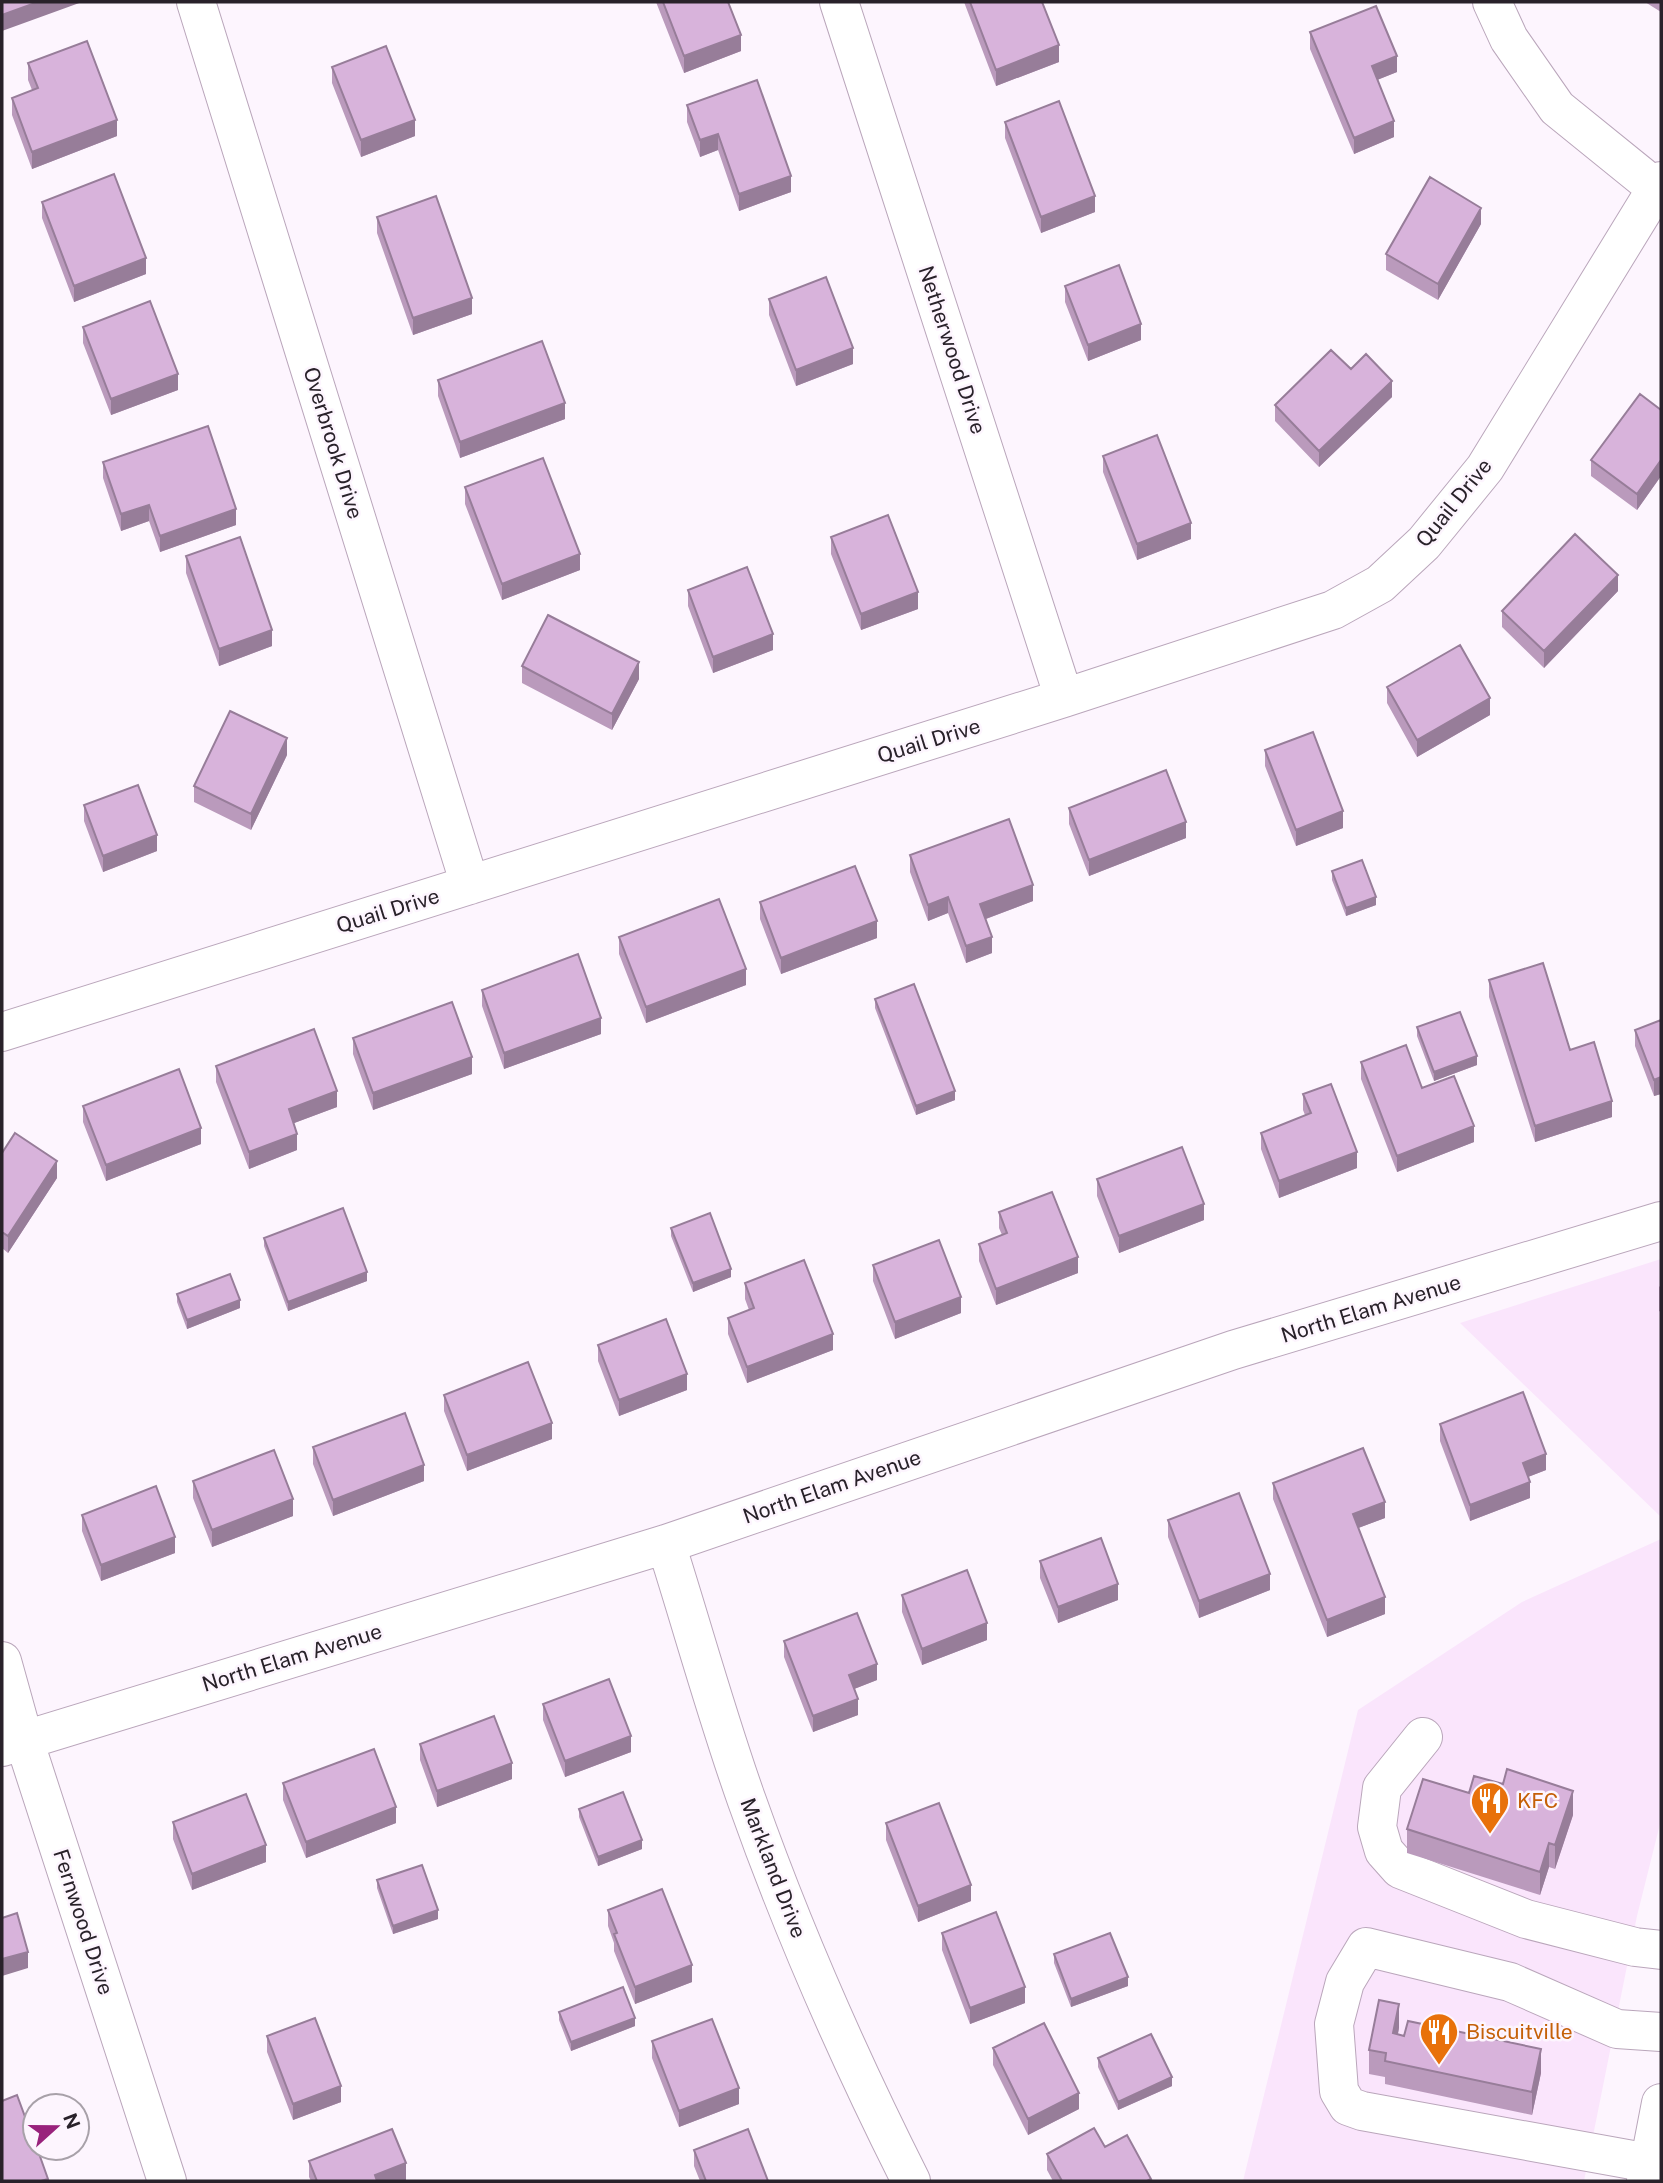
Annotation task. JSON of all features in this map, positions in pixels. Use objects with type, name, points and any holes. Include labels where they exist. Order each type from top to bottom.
[{"type":"street","name":"Overbrook Drive","points":[[196,2],[470,885]]},
{"type":"street","name":"Netherwood Drive","points":[[839,2],[1064,698]]},
{"type":"street","points":[[1492,2],[1509,38],[1557,108],[1659,185]]},
{"type":"street","name":"Quail Drive","points":[[2,1032],[1064,698],[1333,610],[1380,584],[1424,543],[1485,468],[1659,185]]},
{"type":"street","name":"North Elam Avenue","points":[[13,1744],[666,1544],[1233,1350],[1661,1221]]},
{"type":"street","name":"Markland Drive","points":[[666,1544],[747,1801],[786,1903],[877,2115],[911,2181]]},
{"type":"street","name":"Fernwood Drive","points":[[2,1661],[13,1744],[167,2181]]},
{"type":"street","points":[[1423,1737],[1382,1788],[1377,1827],[1384,1851],[1400,1869],[1526,1919],[1635,1947],[1661,1950]]},
{"type":"street","points":[[1661,2032],[1617,2029],[1510,1982],[1366,1947],[1345,1982],[1334,2024],[1339,2091],[1348,2106],[1362,2111],[1647,2172],[1661,2103]]},
{"type":"shaded area","points":[[1661,1259],[1661,1517],[1460,1323]]},
{"type":"shaded area","points":[[1661,1539],[1661,1820],[1637,1916],[1584,2181],[1243,2181],[1358,1710],[1522,1602]]},
{"type":"building","points":[[2,2],[38,2],[2,15]]},
{"type":"building","points":[[663,2],[728,2],[741,35],[684,56]]},
{"type":"building","points":[[970,2],[1042,2],[1059,45],[996,70]]},
{"type":"building","points":[[1376,6],[1397,56],[1372,66],[1394,121],[1354,138],[1310,32]]},
{"type":"building","points":[[87,41],[117,120],[32,152],[12,98],[38,88],[28,63]]},
{"type":"building","points":[[386,46],[415,120],[361,140],[332,67]]},
{"type":"building","points":[[757,80],[791,176],[739,194],[718,134],[700,140],[687,105]]},
{"type":"building","points":[[1059,101],[1095,196],[1041,217],[1005,122]]},
{"type":"building","points":[[114,174],[146,258],[74,286],[42,202]]},
{"type":"building","points":[[1430,177],[1481,208],[1438,284],[1386,254]]},
{"type":"building","points":[[436,196],[472,298],[413,318],[377,217]]},
{"type":"building","points":[[1119,265],[1141,324],[1088,345],[1065,286]]},
{"type":"building","points":[[826,277],[853,348],[796,370],[769,299]]},
{"type":"building","points":[[150,301],[178,374],[111,399],[83,327]]},
{"type":"building","points":[[542,341],[565,403],[460,442],[438,380]]},
{"type":"building","points":[[1331,350],[1351,369],[1366,354],[1392,381],[1319,451],[1275,405]]},
{"type":"building","points":[[1640,394],[1661,410],[1661,460],[1637,494],[1591,460]]},
{"type":"building","points":[[208,426],[236,509],[160,536],[149,505],[121,514],[103,462]]},
{"type":"building","points":[[1157,435],[1191,523],[1137,544],[1103,456]]},
{"type":"building","points":[[543,458],[580,554],[502,584],[465,487]]},
{"type":"building","points":[[888,515],[918,592],[861,614],[831,537]]},
{"type":"building","points":[[1575,534],[1618,575],[1544,651],[1502,611]]},
{"type":"building","points":[[240,537],[272,630],[219,649],[186,556]]},
{"type":"building","points":[[747,567],[773,634],[713,657],[688,590]]},
{"type":"building","points":[[548,615],[639,662],[612,714],[522,666]]},
{"type":"building","points":[[1460,645],[1490,698],[1417,740],[1387,687]]},
{"type":"building","points":[[230,711],[287,738],[251,814],[194,786]]},
{"type":"building","points":[[1313,732],[1343,811],[1296,830],[1265,750]]},
{"type":"building","points":[[1166,770],[1186,822],[1089,860],[1069,808]]},
{"type":"building","points":[[138,785],[157,835],[103,856],[84,805]]},
{"type":"building","points":[[1009,819],[1033,885],[980,904],[992,937],[966,946],[948,897],[928,905],[910,855]]},
{"type":"building","points":[[1362,860],[1376,897],[1346,908],[1332,871]]},
{"type":"building","points":[[855,866],[877,921],[781,958],[760,902]]},
{"type":"building","points":[[719,899],[746,969],[646,1007],[619,937]]},
{"type":"building","points":[[578,954],[601,1018],[504,1053],[482,990]]},
{"type":"building","points":[[1543,963],[1570,1050],[1594,1042],[1612,1101],[1535,1126],[1489,980]]},
{"type":"building","points":[[914,984],[955,1091],[916,1106],[875,999]]},
{"type":"building","points":[[452,1002],[472,1057],[373,1093],[353,1038]]},
{"type":"building","points":[[1460,1012],[1477,1056],[1434,1072],[1417,1027]]},
{"type":"building","points":[[1661,1020],[1661,1077],[1654,1080],[1635,1030]]},
{"type":"building","points":[[314,1029],[337,1091],[289,1109],[297,1134],[249,1152],[216,1066]]},
{"type":"building","points":[[1406,1045],[1422,1088],[1454,1076],[1474,1126],[1397,1156],[1361,1062]]},
{"type":"building","points":[[179,1069],[201,1128],[106,1165],[83,1106]]},
{"type":"building","points":[[1331,1084],[1357,1152],[1279,1181],[1261,1133],[1311,1113],[1303,1094]]},
{"type":"building","points":[[15,1133],[57,1161],[8,1236],[2,1232],[2,1153]]},
{"type":"building","points":[[1182,1147],[1204,1204],[1119,1236],[1097,1179]]},
{"type":"building","points":[[1052,1192],[1078,1257],[996,1289],[979,1244],[1007,1233],[999,1212]]},
{"type":"building","points":[[343,1208],[367,1272],[288,1302],[264,1238]]},
{"type":"building","points":[[710,1213],[731,1269],[693,1283],[671,1228]]},
{"type":"building","points":[[939,1240],[961,1297],[895,1322],[873,1265]]},
{"type":"building","points":[[804,1260],[833,1334],[747,1367],[728,1318],[754,1308],[745,1283]]},
{"type":"building","points":[[230,1274],[240,1300],[187,1320],[177,1294]]},
{"type":"building","points":[[666,1319],[687,1374],[619,1400],[598,1345]]},
{"type":"building","points":[[528,1362],[552,1423],[467,1455],[444,1395]]},
{"type":"building","points":[[1523,1392],[1546,1454],[1523,1463],[1530,1482],[1470,1505],[1440,1424]]},
{"type":"building","points":[[405,1413],[424,1465],[333,1500],[313,1447]]},
{"type":"building","points":[[1363,1448],[1385,1502],[1353,1514],[1385,1597],[1327,1620],[1273,1483]]},
{"type":"building","points":[[274,1450],[293,1499],[212,1530],[193,1481]]},
{"type":"building","points":[[156,1486],[175,1537],[101,1565],[82,1515]]},
{"type":"building","points":[[1239,1493],[1270,1574],[1199,1601],[1168,1520]]},
{"type":"building","points":[[1101,1538],[1118,1584],[1058,1607],[1040,1561]]},
{"type":"building","points":[[967,1570],[987,1623],[922,1649],[902,1595]]},
{"type":"building","points":[[857,1613],[877,1664],[849,1675],[858,1699],[813,1716],[784,1641]]},
{"type":"building","points":[[609,1679],[631,1736],[565,1761],[543,1704]]},
{"type":"building","points":[[494,1716],[512,1763],[437,1791],[420,1744]]},
{"type":"building","points":[[374,1749],[396,1807],[306,1842],[283,1783]]},
{"type":"building","name":"KFC","points":[[1507,1769],[1573,1791],[1555,1845],[1549,1843],[1540,1872],[1407,1829],[1423,1779],[1469,1793],[1474,1776],[1503,1784]]},
{"type":"building","points":[[623,1792],[642,1840],[598,1857],[579,1809]]},
{"type":"building","points":[[246,1794],[266,1845],[192,1874],[173,1822]]},
{"type":"building","points":[[939,1803],[971,1885],[918,1906],[886,1823]]},
{"type":"building","points":[[422,1865],[438,1910],[393,1926],[377,1880]]},
{"type":"building","points":[[662,1889],[692,1965],[635,1987],[614,1934],[617,1933],[608,1910]]},
{"type":"building","points":[[996,1912],[1025,1987],[970,2008],[942,1933]]},
{"type":"building","points":[[17,1913],[28,1952],[2,1959],[2,1918]]},
{"type":"building","points":[[1110,1933],[1128,1977],[1071,1999],[1054,1954]]},
{"type":"building","points":[[623,1987],[635,2018],[571,2042],[559,2012]]},
{"type":"building","points":[[1379,2000],[1399,2004],[1393,2033],[1404,2036],[1408,2021],[1541,2049],[1532,2092],[1385,2061],[1386,2053],[1369,2050]]},
{"type":"building","points":[[315,2018],[341,2086],[293,2104],[267,2036]]},
{"type":"building","points":[[712,2019],[739,2088],[679,2111],[652,2041]]},
{"type":"building","points":[[1044,2023],[1079,2093],[1028,2119],[993,2048]]},
{"type":"building","points":[[1151,2034],[1172,2077],[1118,2102],[1098,2058]]},
{"type":"building","points":[[17,2095],[21,2106],[21,2162],[42,2162],[48,2179],[2,2181],[2,2101]]},
{"type":"building","points":[[1094,2128],[1105,2147],[1127,2135],[1151,2179],[1062,2181],[1047,2154]]},
{"type":"building","points":[[392,2129],[406,2163],[375,2175],[377,2181],[317,2181],[309,2161]]},
{"type":"building","points":[[748,2129],[768,2181],[706,2181],[694,2150]]},
{"type":"place","name":"KFC","points":[[1490,1835]]},
{"type":"place","name":"Biscuitville","points":[[1439,2066]]}]
